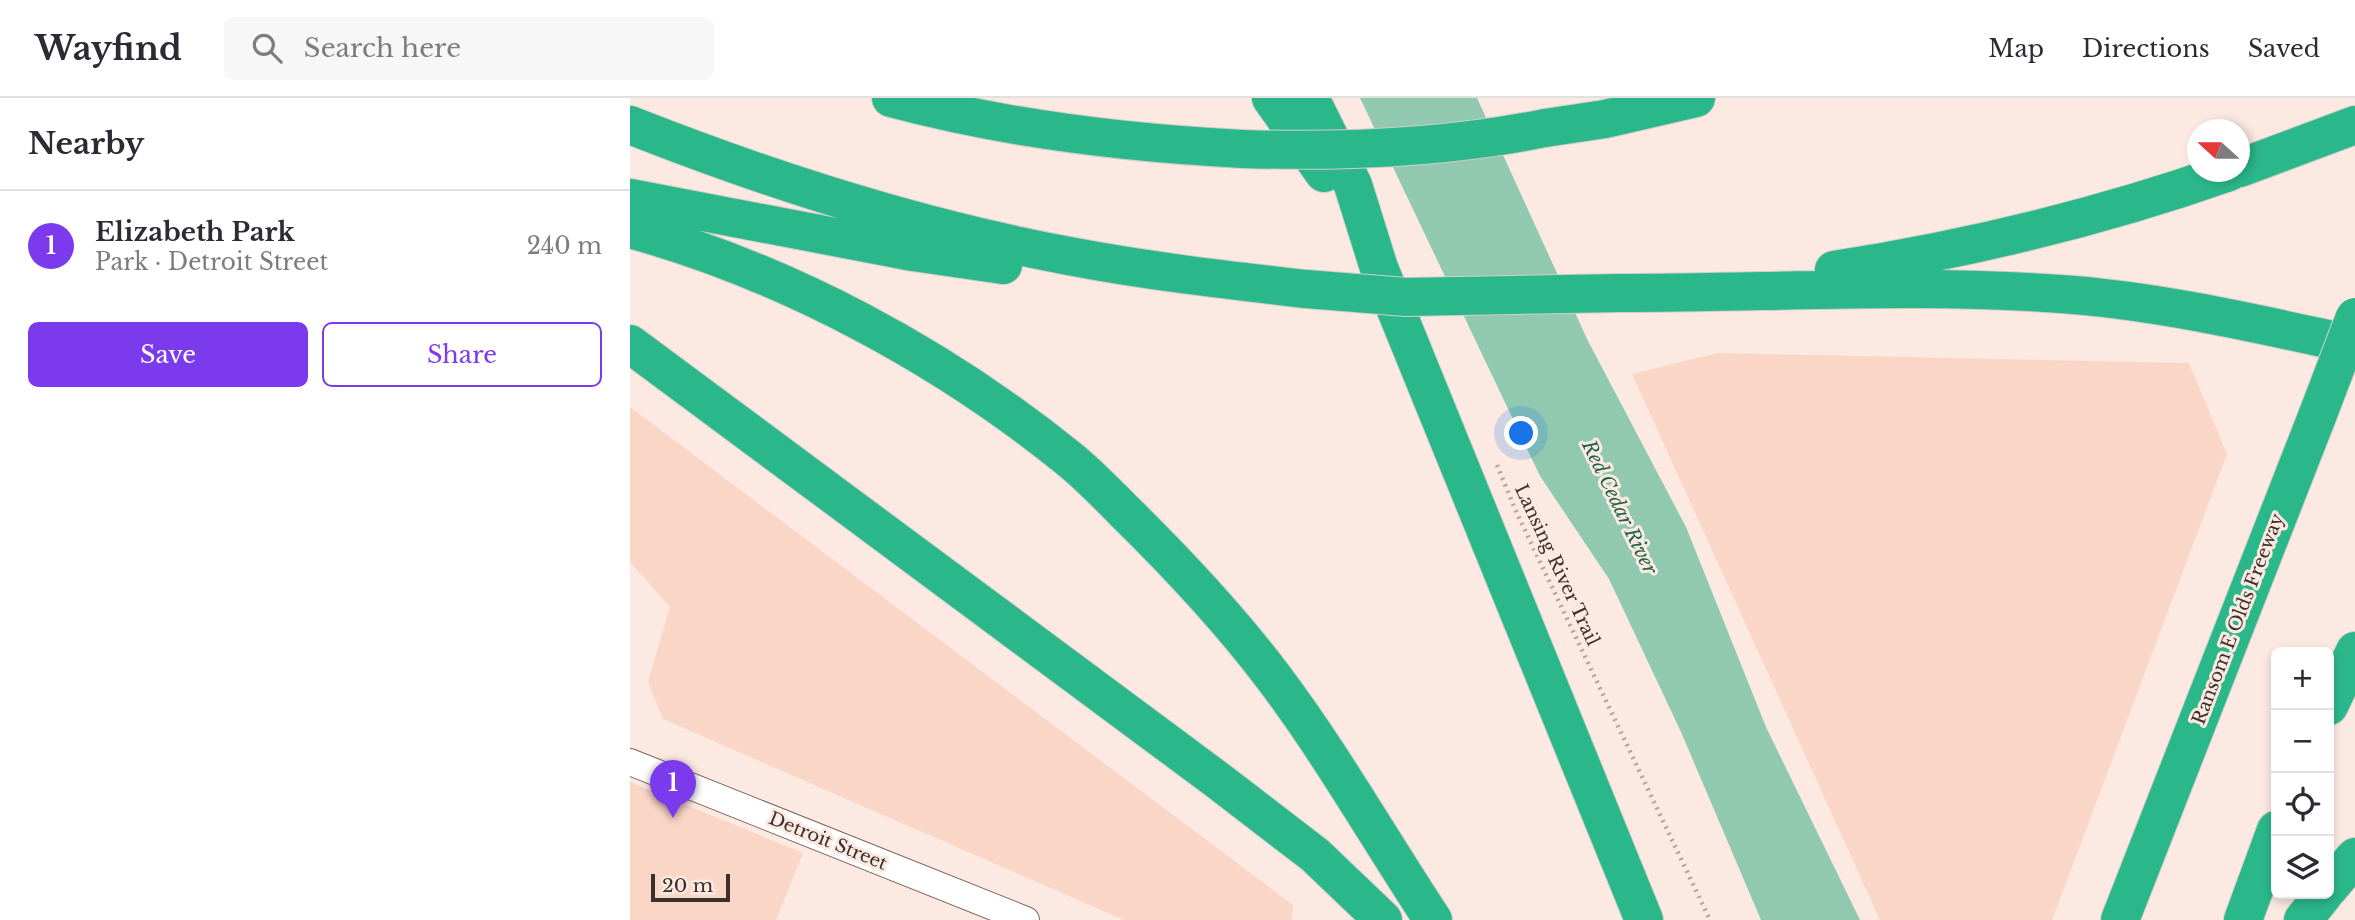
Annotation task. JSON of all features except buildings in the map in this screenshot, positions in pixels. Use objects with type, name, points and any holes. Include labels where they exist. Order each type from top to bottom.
[{"type":"highway","points":[[891,98],[1029,128],[1160,145],[1341,150],[1459,141],[1605,120],[1696,98]]},
{"type":"highway","points":[[991,98],[1068,118],[1243,149]]},
{"type":"highway","points":[[1271,98],[1322,170],[1380,268]]},
{"type":"highway","points":[[1310,98],[1353,186],[1380,268],[1644,920]]},
{"type":"highway","points":[[630,125],[742,167],[924,223],[1067,256],[1191,276],[1406,297],[1898,288],[2076,295],[2206,313],[2355,345]]},
{"type":"highway","points":[[2250,164],[2355,125]]},
{"type":"highway","points":[[1619,293],[1818,272],[1938,251],[2098,215],[2199,182]]},
{"type":"highway","points":[[630,198],[991,264],[1191,276]]},
{"type":"highway","points":[[630,229],[747,268],[838,309],[982,395],[1070,459],[1163,549],[1228,621],[1274,678],[1433,920]]},
{"type":"highway","name":"Ransom E Olds Freeway","points":[[2120,920],[2355,317]]},
{"type":"highway","points":[[630,344],[1227,787],[1315,855],[1383,920]]},
{"type":"highway","points":[[2334,695],[2355,651]]},
{"type":"highway","points":[[2243,920],[2274,836]]},
{"type":"highway","points":[[2334,882],[2355,857]]},
{"type":"highway","points":[[2303,920],[2320,899]]},
{"type":"street","name":"Detroit Street","points":[[630,762],[1026,920]]},
{"type":"path","name":"Lansing River Trail","points":[[1494,458],[1515,509],[1710,920]]},
{"type":"shaded area","points":[[1718,353],[2189,363],[2227,454],[2052,920],[1880,920],[1632,374]]},
{"type":"shaded area","points":[[630,407],[1293,905],[1292,920],[1124,920],[663,719],[648,682],[670,607],[630,562]]},
{"type":"shaded area","points":[[630,782],[803,853],[776,920],[630,920]]},
{"type":"water","name":"Red Cedar River","points":[[1360,98],[1477,98],[1588,341],[1686,527],[1766,727],[1860,920],[1761,920],[1681,732],[1609,579],[1540,476]]},
{"type":"place","name":"Elizabeth Park","points":[[673,818]]}]
